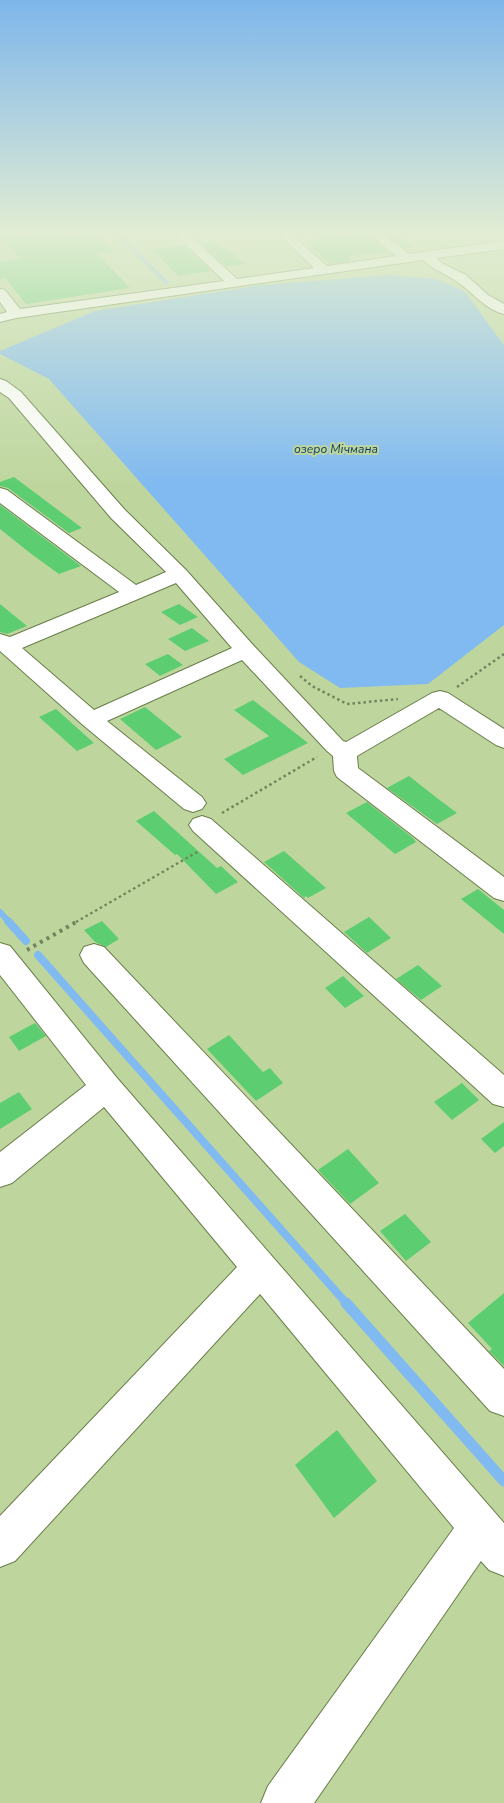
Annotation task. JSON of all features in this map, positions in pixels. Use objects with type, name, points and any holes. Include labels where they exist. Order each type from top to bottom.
[{"type":"street","points":[[0,384],[16,395],[118,514],[180,574],[245,650],[340,750],[346,771],[504,891]]},
{"type":"street","points":[[0,494],[134,593]]},
{"type":"street","points":[[180,574],[4,643],[92,720],[504,1094]]},
{"type":"street","points":[[92,720],[245,650]]},
{"type":"street","points":[[340,750],[440,698],[504,740]]},
{"type":"street","points":[[94,954],[504,1397]]},
{"type":"street","points":[[2,958],[106,1087],[492,1541],[285,1803]]},
{"type":"street","points":[[0,1172],[106,1087]]},
{"type":"street","points":[[0,1546],[260,1268]]},
{"type":"path","points":[[440,698],[504,654]]},
{"type":"path","points":[[298,675],[312,686],[347,704],[400,698]]},
{"type":"path","points":[[2,958],[204,823],[340,750]]},
{"type":"water","name":"озеро Мічмана","points":[[80,317],[483,317],[504,345],[504,625],[428,684],[340,688],[299,662],[49,379],[0,354],[0,351]]},
{"type":"building","points":[[14,477],[82,528],[69,533],[8,488],[0,486],[0,482]]},
{"type":"building","points":[[0,505],[81,566],[59,574],[30,553],[0,529]]},
{"type":"building","points":[[0,604],[27,626],[7,634],[0,632]]},
{"type":"building","points":[[179,604],[198,617],[180,625],[161,612]]},
{"type":"building","points":[[192,628],[209,641],[185,651],[168,639]]},
{"type":"building","points":[[168,654],[183,665],[160,676],[145,664]]},
{"type":"building","points":[[253,700],[308,743],[243,775],[224,759],[269,736],[234,710]]},
{"type":"building","points":[[145,707],[182,737],[156,750],[120,719]]},
{"type":"building","points":[[56,709],[94,743],[77,751],[39,717]]},
{"type":"building","points":[[409,776],[457,813],[437,824],[387,788]]},
{"type":"building","points":[[367,802],[416,842],[395,854],[346,813]]},
{"type":"building","points":[[154,811],[217,868],[221,866],[238,882],[216,894],[177,854],[175,855],[136,821]]},
{"type":"building","points":[[284,851],[326,888],[308,898],[306,896],[304,898],[264,862]]},
{"type":"building","points":[[478,889],[504,910],[504,934],[461,899]]},
{"type":"building","points":[[369,917],[391,938],[367,953],[344,932]]},
{"type":"building","points":[[102,921],[119,939],[106,947],[95,942],[84,930]]},
{"type":"building","points":[[418,965],[442,986],[421,1000],[396,979]]},
{"type":"building","points":[[343,976],[364,996],[345,1008],[325,988]]},
{"type":"building","points":[[35,1023],[46,1036],[19,1051],[9,1037]]},
{"type":"building","points":[[229,1035],[263,1072],[270,1068],[283,1083],[256,1101],[207,1049]]},
{"type":"building","points":[[462,1083],[479,1100],[452,1120],[434,1102]]},
{"type":"building","points":[[19,1092],[32,1109],[0,1129],[0,1103]]},
{"type":"building","points":[[504,1122],[504,1146],[495,1153],[481,1139]]},
{"type":"building","points":[[348,1149],[379,1183],[350,1204],[318,1170]]},
{"type":"building","points":[[405,1214],[431,1242],[406,1261],[380,1231]]},
{"type":"building","points":[[504,1293],[504,1366],[489,1351],[492,1349],[468,1323]]},
{"type":"building","points":[[337,1430],[377,1481],[334,1518],[295,1465]]},
{"type":"waterway","points":[[0,912],[9,922]]},
{"type":"waterway","points":[[8,921],[26,941]]},
{"type":"waterway","points":[[38,955],[347,1304]]},
{"type":"waterway","points":[[346,1303],[504,1481]]}]
